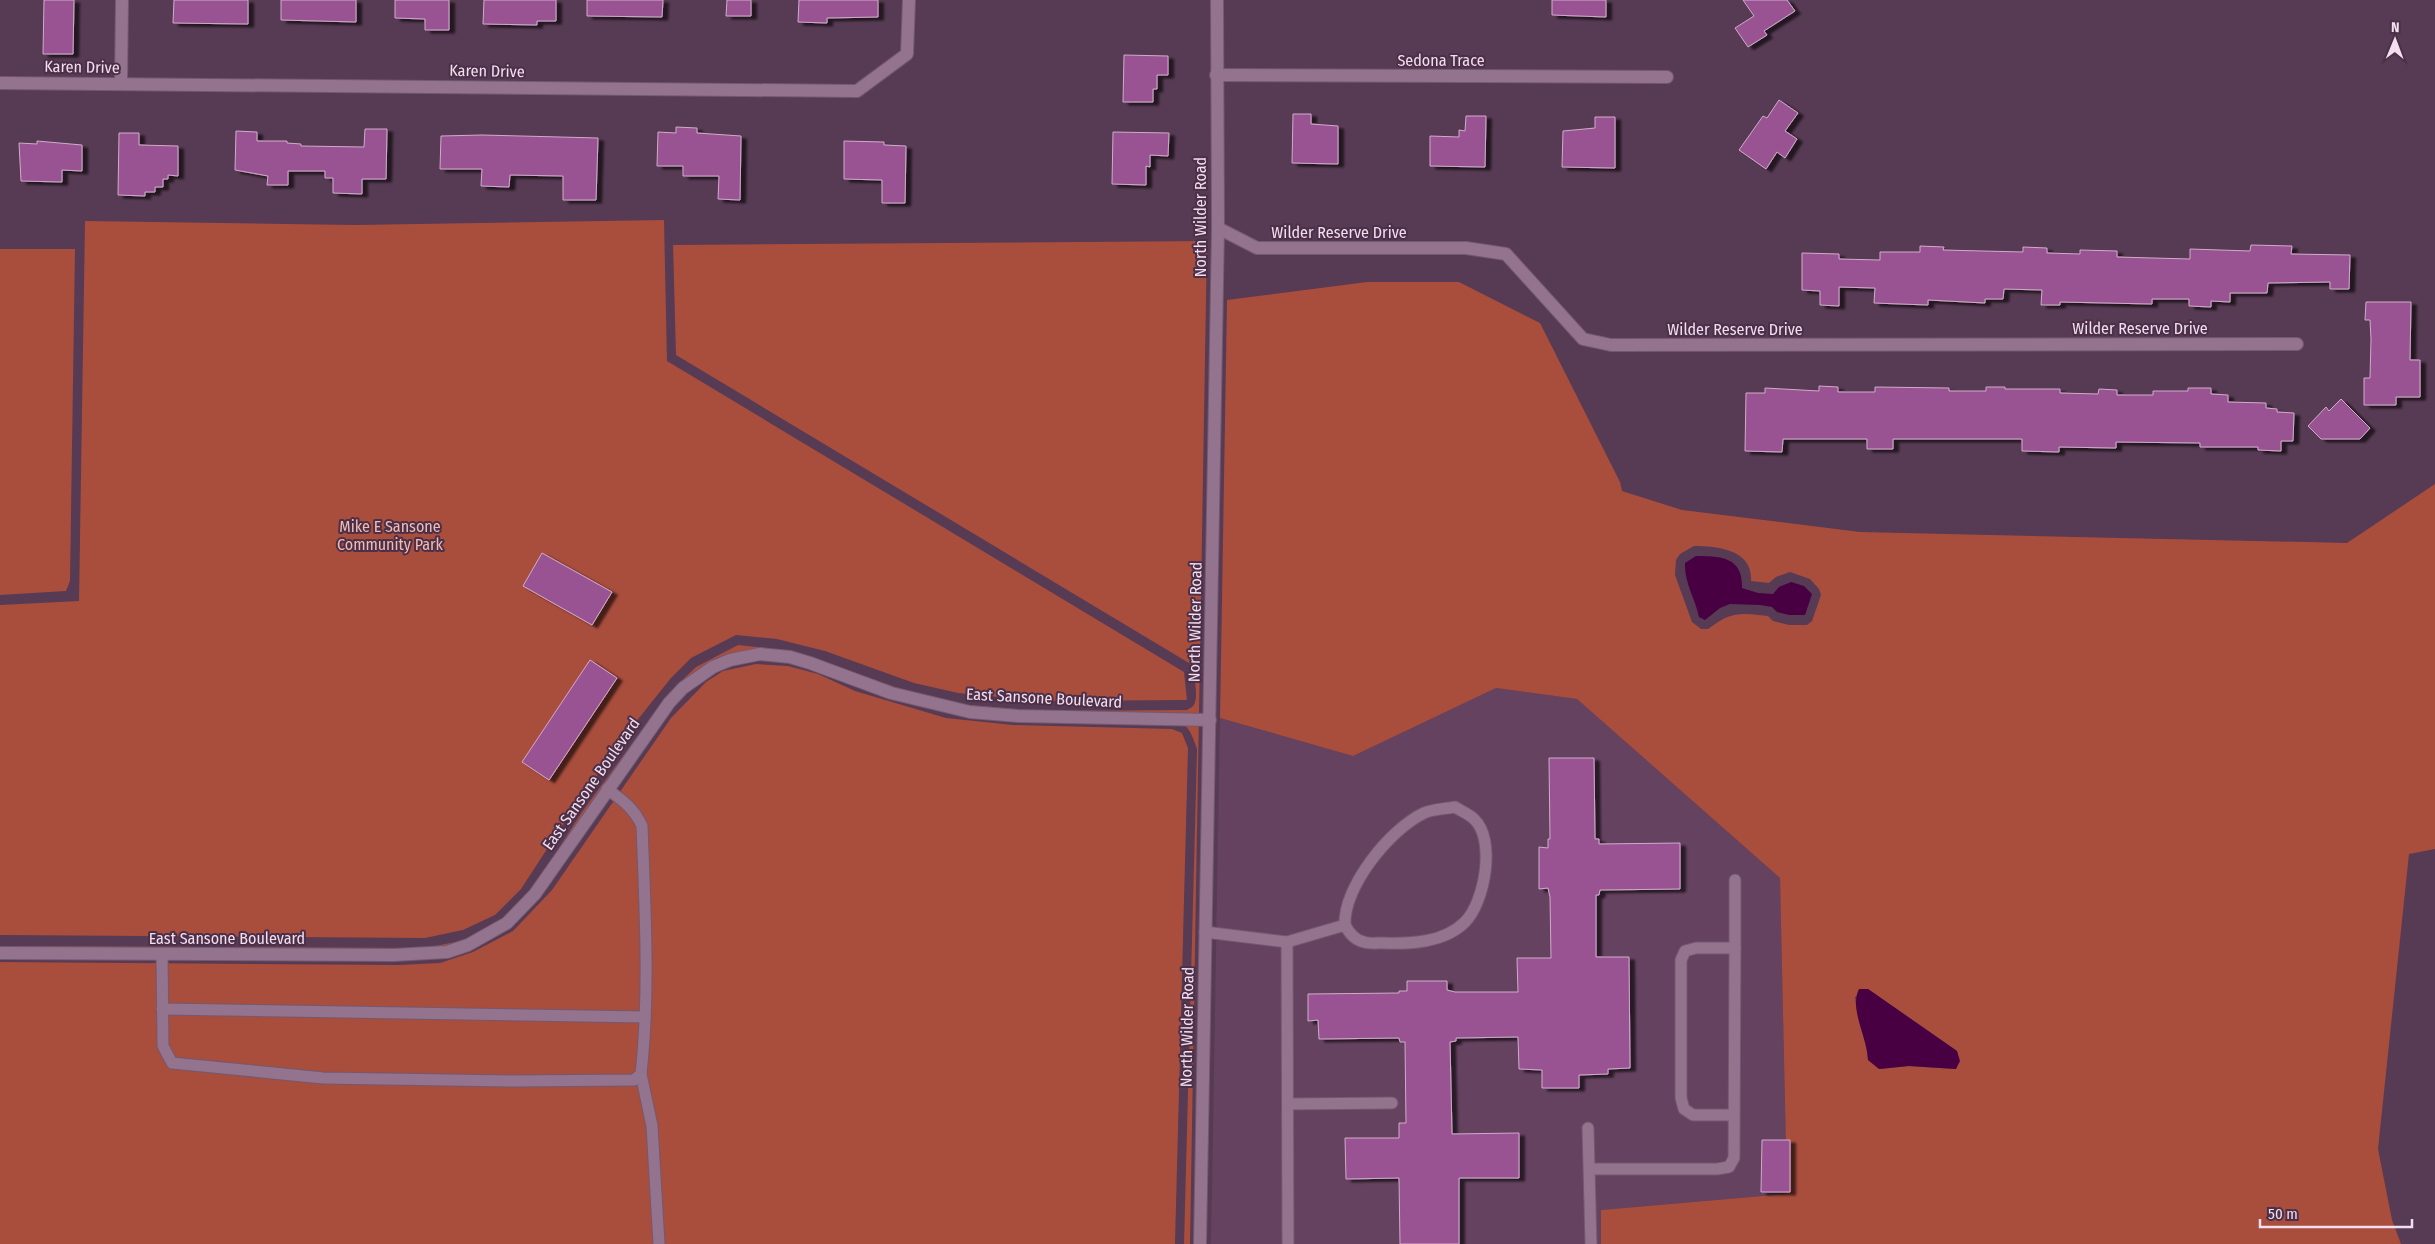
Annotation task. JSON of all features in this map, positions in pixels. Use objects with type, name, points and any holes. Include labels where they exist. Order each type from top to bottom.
[{"type":"street","points":[[122,0],[122,84]]},
{"type":"street","name":"Karen Drive","points":[[0,83],[857,90],[907,54],[909,0]]},
{"type":"street","name":"North Wilder Road","points":[[1200,1244],[1218,228],[1217,0]]},
{"type":"street","name":"Sedona Trace","points":[[1216,75],[1667,77]]},
{"type":"street","name":"Wilder Reserve Drive","points":[[1218,228],[1257,248],[1466,248],[1506,254],[1582,339],[1610,345],[2297,344]]},
{"type":"street","name":"East Sansone Boulevard","points":[[0,953],[394,955],[446,952],[468,946],[507,923],[535,894],[607,789],[669,703],[683,688],[713,667],[744,656],[760,654],[790,658],[891,693],[970,712],[1018,716],[1210,720]]},
{"type":"lane","points":[[607,789],[629,804],[642,826],[645,1017],[641,1074],[652,1126],[659,1244]]},
{"type":"lane","points":[[1455,807],[1475,819],[1485,837],[1486,870],[1478,900],[1466,922],[1446,934],[1416,944],[1364,943],[1351,936],[1345,925],[1344,912],[1358,879],[1396,832],[1425,813],[1455,807]]},
{"type":"lane","points":[[1590,1169],[1717,1170],[1729,1167],[1734,1158],[1735,880]]},
{"type":"lane","points":[[1205,932],[1287,942],[1345,925]]},
{"type":"lane","points":[[1287,942],[1288,1244]]},
{"type":"lane","points":[[1734,1116],[1693,1115],[1684,1109],[1681,1098],[1681,960],[1685,951],[1696,948],[1735,948]]},
{"type":"lane","points":[[162,954],[163,1046],[172,1062],[323,1078],[512,1081],[634,1080],[641,1074]]},
{"type":"lane","points":[[162,1009],[645,1017]]},
{"type":"lane","points":[[1288,1104],[1392,1103]]},
{"type":"lane","points":[[1588,1128],[1591,1244]]},
{"type":"shaded area","points":[[1696,556],[1723,558],[1730,561],[1739,570],[1742,588],[1758,593],[1773,594],[1779,587],[1791,582],[1804,586],[1812,594],[1805,615],[1789,615],[1777,612],[1772,607],[1760,605],[1730,604],[1720,608],[1705,620],[1699,617],[1685,570],[1685,563]]},
{"type":"shaded area","points":[[1496,688],[1577,699],[1780,878],[1787,1194],[1601,1210],[1601,1244],[1211,1244],[1220,718],[1353,756]]},
{"type":"shaded area","points":[[1859,989],[1868,989],[1957,1051],[1960,1061],[1956,1069],[1909,1066],[1879,1069],[1868,1060],[1857,1014],[1856,997]]},
{"type":"green space","name":"Mike E Sansone Community Park","points":[[664,220],[667,361],[1184,672],[1187,700],[1042,701],[958,693],[914,683],[825,651],[777,639],[736,635],[691,658],[671,678],[635,723],[575,806],[521,889],[495,915],[463,930],[425,938],[0,935],[0,605],[79,601],[85,221],[355,225]]},
{"type":"green space","points":[[1207,241],[1190,1244],[1184,1244],[1197,749],[1186,726],[1172,718],[1059,718],[974,712],[936,706],[902,696],[792,658],[758,654],[740,656],[712,666],[683,690],[632,755],[535,895],[507,922],[482,937],[442,950],[399,955],[0,951],[0,946],[425,948],[466,940],[500,922],[529,895],[582,812],[677,685],[696,667],[738,645],[776,649],[823,661],[912,693],[957,704],[1042,711],[1187,710],[1191,708],[1196,698],[1196,688],[1189,663],[676,355],[673,245]]},
{"type":"green space","points":[[0,249],[75,249],[70,581],[66,591],[0,595]]},
{"type":"green space","points":[[1367,282],[1459,282],[1540,323],[1620,482],[1622,491],[1682,510],[1860,532],[2347,543],[2435,484],[2435,849],[2409,854],[2378,1149],[2392,1220],[2401,1244],[1601,1244],[1601,1210],[1787,1194],[1780,878],[1577,699],[1496,688],[1353,756],[1220,718],[1227,300]],"holes":[[[1694,546],[1723,549],[1740,556],[1746,562],[1750,571],[1751,581],[1769,583],[1776,577],[1790,572],[1810,579],[1819,589],[1821,595],[1812,621],[1807,625],[1789,625],[1773,621],[1768,616],[1743,614],[1730,616],[1708,629],[1701,629],[1692,622],[1675,575],[1676,560],[1680,554]],[[1868,989],[1957,1051],[1956,1069],[1909,1066],[1880,1069],[1868,1060],[1855,997]]]},
{"type":"green space","points":[[756,664],[788,666],[818,674],[855,691],[946,718],[1013,725],[1172,729],[1182,733],[1188,748],[1175,1244],[0,1244],[0,962],[399,965],[440,963],[473,952],[513,931],[552,890],[671,718],[706,682],[723,671]]},
{"type":"building","points":[[44,0],[74,0],[73,54],[43,54]]},
{"type":"building","points":[[174,0],[248,0],[248,24],[173,23]]},
{"type":"building","points":[[281,0],[356,0],[356,22],[281,20]]},
{"type":"building","points":[[395,0],[449,0],[449,30],[425,30],[425,19],[395,18]]},
{"type":"building","points":[[484,0],[556,0],[556,21],[537,21],[537,25],[483,24]]},
{"type":"building","points":[[587,0],[663,0],[662,17],[587,16]]},
{"type":"building","points":[[727,0],[751,0],[751,16],[726,16]]},
{"type":"building","points":[[799,0],[878,0],[878,17],[827,18],[827,23],[798,22]]},
{"type":"building","points":[[1552,0],[1606,0],[1606,17],[1552,15]]},
{"type":"building","points":[[1743,0],[1787,0],[1795,11],[1764,31],[1767,35],[1748,47],[1735,28],[1754,16]]},
{"type":"building","points":[[1124,55],[1168,56],[1168,75],[1157,75],[1157,89],[1153,89],[1153,102],[1123,102]]},
{"type":"building","points":[[1779,100],[1798,113],[1785,131],[1797,139],[1785,158],[1777,152],[1766,169],[1739,150],[1763,116],[1767,118]]},
{"type":"building","points":[[1293,114],[1311,114],[1311,124],[1338,126],[1338,164],[1292,163]]},
{"type":"building","points":[[1466,116],[1486,116],[1485,167],[1430,166],[1430,136],[1459,137],[1459,130],[1465,131]]},
{"type":"building","points":[[1595,117],[1615,117],[1615,168],[1562,167],[1563,131],[1595,128]]},
{"type":"building","points":[[676,127],[697,128],[697,133],[741,136],[740,200],[718,199],[719,176],[683,176],[683,166],[657,166],[658,132],[676,133]]},
{"type":"building","points":[[365,129],[387,129],[386,179],[362,179],[362,194],[333,193],[333,178],[325,178],[325,171],[288,171],[288,185],[267,185],[268,176],[235,170],[236,131],[257,132],[257,141],[287,141],[287,143],[301,144],[301,146],[364,147]]},
{"type":"building","points":[[1113,132],[1169,133],[1168,156],[1150,155],[1150,167],[1146,166],[1146,185],[1112,184]]},
{"type":"building","points":[[119,133],[139,133],[139,145],[178,146],[178,176],[168,175],[168,179],[163,179],[163,187],[155,187],[155,192],[145,192],[145,196],[118,195]]},
{"type":"building","points":[[482,135],[598,138],[596,200],[563,200],[563,176],[510,175],[509,187],[481,186],[482,169],[440,169],[441,136]]},
{"type":"building","points":[[37,141],[82,145],[82,171],[62,170],[62,182],[21,181],[19,143],[37,144]]},
{"type":"building","points":[[844,141],[884,142],[884,145],[906,146],[905,203],[882,203],[882,180],[844,179]]},
{"type":"building","points":[[2251,245],[2292,246],[2291,254],[2350,255],[2349,289],[2330,289],[2330,282],[2268,283],[2267,293],[2230,293],[2230,302],[2211,301],[2211,307],[2189,306],[2189,299],[2152,299],[2152,304],[2060,302],[2060,305],[2041,305],[2042,290],[2004,289],[2003,299],[1985,299],[1985,303],[1928,300],[1928,305],[1874,303],[1875,288],[1839,287],[1839,306],[1820,305],[1820,291],[1802,290],[1802,253],[1839,254],[1839,259],[1880,260],[1880,252],[1920,252],[1920,246],[1944,247],[1943,250],[2023,252],[2023,247],[2047,248],[2047,253],[2080,254],[2080,250],[2117,251],[2117,257],[2190,259],[2190,249],[2250,251]]},
{"type":"building","points":[[2366,302],[2411,302],[2410,360],[2420,360],[2420,397],[2396,397],[2396,405],[2364,405],[2364,378],[2370,378],[2371,339],[2370,320],[2365,320]]},
{"type":"building","points":[[1819,386],[1838,387],[1838,392],[1875,392],[1875,387],[1949,388],[1949,391],[1986,391],[1986,387],[2005,387],[2005,389],[2060,389],[2060,393],[2098,394],[2099,389],[2117,390],[2117,395],[2153,395],[2153,391],[2188,391],[2188,388],[2211,388],[2211,394],[2228,395],[2228,402],[2266,403],[2266,408],[2277,409],[2277,412],[2294,413],[2293,441],[2281,441],[2281,451],[2258,450],[2258,447],[2200,447],[2200,443],[2116,442],[2116,448],[2059,447],[2059,452],[2022,451],[2022,439],[1893,439],[1893,449],[1867,449],[1867,439],[1783,439],[1782,452],[1745,451],[1746,393],[1765,393],[1765,388],[1819,391]]},
{"type":"building","points":[[2341,399],[2370,428],[2360,439],[2321,439],[2308,426],[2326,407],[2329,411]]},
{"type":"building","points":[[542,553],[612,592],[592,625],[523,586]]},
{"type":"building","points":[[590,660],[617,678],[549,780],[522,762]]},
{"type":"building","points":[[1549,758],[1594,758],[1595,839],[1599,839],[1599,844],[1680,843],[1680,889],[1600,890],[1599,895],[1596,895],[1596,957],[1629,957],[1630,1068],[1608,1069],[1608,1074],[1579,1075],[1579,1088],[1542,1088],[1542,1070],[1519,1069],[1518,1037],[1456,1038],[1456,1041],[1450,1042],[1452,1134],[1519,1133],[1519,1178],[1459,1178],[1459,1244],[1400,1244],[1399,1178],[1346,1179],[1345,1138],[1399,1138],[1399,1123],[1406,1123],[1405,1042],[1400,1042],[1399,1038],[1319,1039],[1318,1020],[1308,1021],[1308,994],[1399,993],[1399,991],[1407,991],[1407,981],[1447,981],[1447,990],[1455,992],[1518,992],[1517,958],[1551,958],[1550,897],[1548,888],[1539,889],[1539,847],[1548,848],[1548,839],[1550,839]]},
{"type":"building","points":[[1762,1140],[1790,1140],[1790,1192],[1761,1192]]}]
